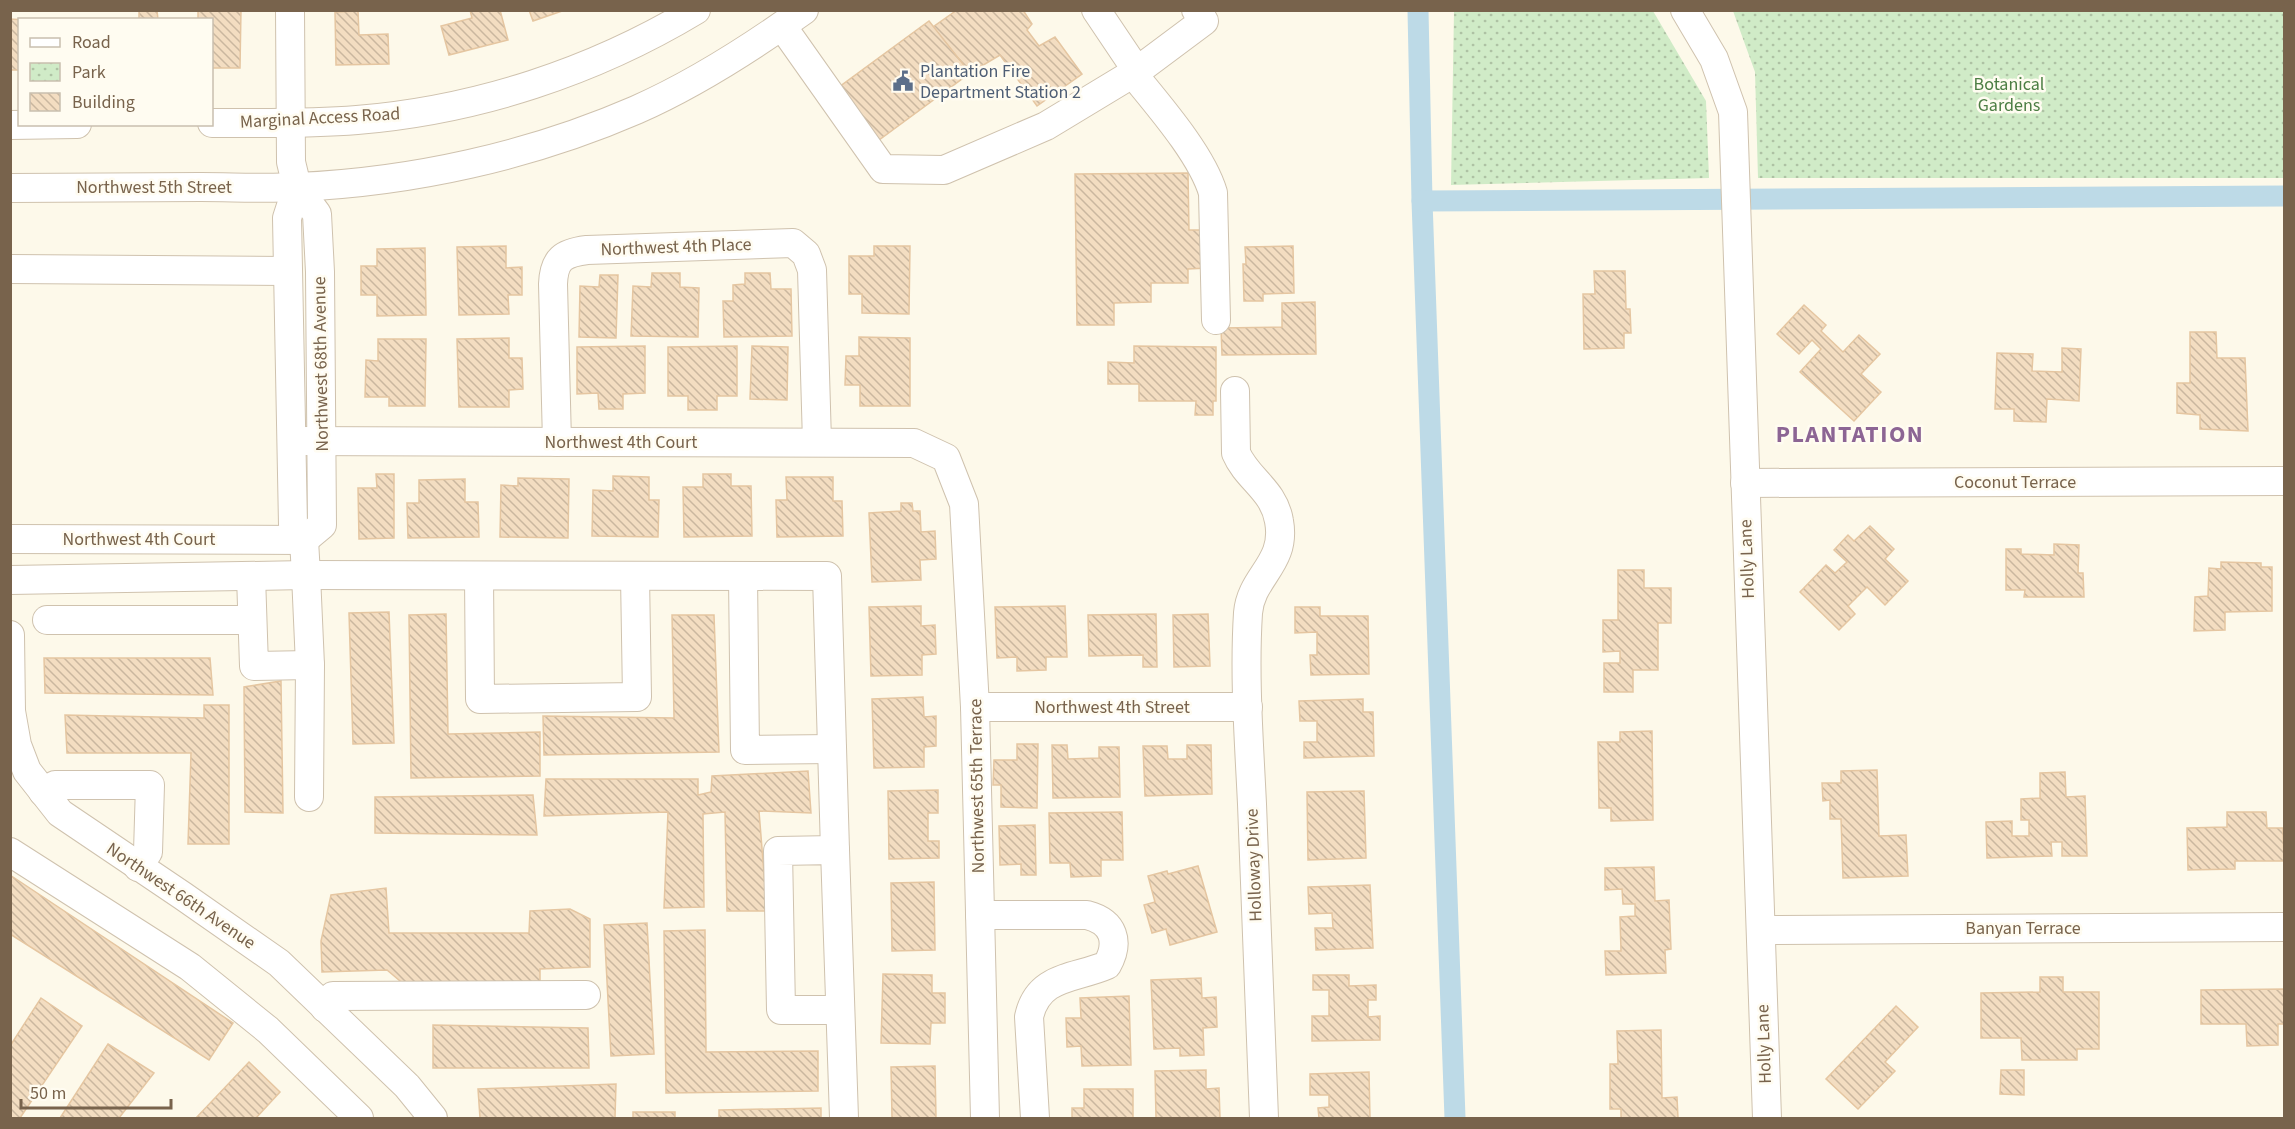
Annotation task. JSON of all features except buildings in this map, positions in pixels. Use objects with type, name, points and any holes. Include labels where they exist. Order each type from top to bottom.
[{"type":"street","name":"Northwest 68th Avenue","points":[[290,10],[291,162],[297,187],[317,214],[320,272],[322,525],[304,540]]},
{"type":"street","name":"Marginal Access Road","points":[[213,123],[358,120],[456,106],[557,77],[600,60],[637,43],[696,10]]},
{"type":"street","points":[[1096,10],[1135,72],[1208,177],[1213,193],[1216,320]]},
{"type":"street","points":[[793,18],[884,169],[944,170],[1046,126],[1135,72],[1204,21],[1196,10]]},
{"type":"street","name":"Holly Lane","points":[[1684,10],[1714,59],[1733,112],[1767,1119]]},
{"type":"street","name":"Northwest 5th Street","points":[[10,188],[297,187],[394,177],[474,163],[571,135],[636,110],[684,86],[793,18]]},
{"type":"street","name":"Northwest 68th Avenue","points":[[297,187],[287,218],[287,271],[293,525],[304,540],[306,575],[309,797]]},
{"type":"street","name":"Northwest 4th Place","points":[[557,442],[553,284],[554,270],[560,258],[587,250],[793,243],[806,254],[812,270],[817,442]]},
{"type":"street","points":[[10,269],[287,271]]},
{"type":"street","name":"Holloway Drive","points":[[1235,391],[1236,453],[1240,462],[1267,491],[1275,507],[1280,536],[1278,553],[1251,595],[1248,612],[1248,707],[1264,1119]]},
{"type":"street","name":"Northwest 4th Court","points":[[292,441],[914,443],[946,458]]},
{"type":"street","name":"Northwest 65th Terrace","points":[[946,458],[964,504],[975,707],[985,1119]]},
{"type":"street","name":"Coconut Terrace","points":[[1745,483],[2284,481]]},
{"type":"street","name":"Northwest 4th Court","points":[[10,539],[304,540]]},
{"type":"street","points":[[10,580],[306,575],[827,576],[844,1119]]},
{"type":"street","points":[[251,576],[254,666],[309,665]]},
{"type":"street","points":[[479,576],[480,699],[637,697],[635,576]]},
{"type":"street","points":[[743,576],[745,750],[832,749]]},
{"type":"street","points":[[47,620],[252,620]]},
{"type":"street","name":"Northwest 66th Avenue","points":[[10,635],[11,711],[17,745],[27,771],[60,813],[279,963],[407,1086],[434,1119]]},
{"type":"street","name":"Northwest 4th Street","points":[[975,707],[1248,707]]},
{"type":"street","points":[[43,792],[55,785],[150,785],[148,852],[138,867]]},
{"type":"street","points":[[835,850],[778,851],[781,1010],[840,1010]]},
{"type":"street","points":[[10,852],[190,967],[268,1030],[359,1119]]},
{"type":"street","points":[[980,915],[1087,915],[1099,918],[1112,930],[1113,955],[1107,965],[1055,982],[1036,999],[1031,1007],[1029,1017],[1035,1119]]},
{"type":"street","name":"Banyan Terrace","points":[[1761,930],[2284,927]]},
{"type":"street","points":[[325,1008],[333,996],[586,995]]},
{"type":"green space","points":[[1454,11],[1653,11],[1706,101],[1709,178],[1451,185]]},
{"type":"green space","name":"Botanical Gardens","points":[[1733,11],[2284,11],[2284,178],[1758,178],[1755,72]]},
{"type":"waterway","points":[[1418,10],[1422,201],[1455,1118]]},
{"type":"waterway","points":[[1422,201],[2284,196]]},
{"type":"place","name":"Plantation Fire Department Station 2","points":[[903,81]]},
{"type":"district","name":"PLANTATION","points":[[1850,434]]}]
